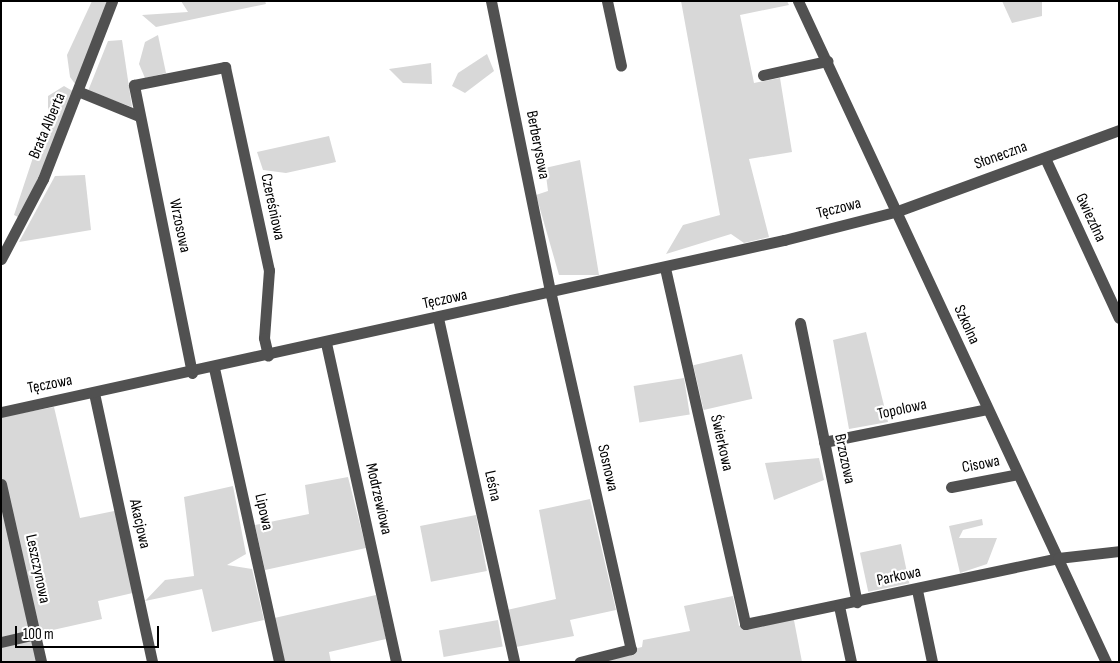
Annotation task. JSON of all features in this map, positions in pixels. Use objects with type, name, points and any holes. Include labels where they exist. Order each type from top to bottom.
[{"type":"street","name":"Brata Alberta","points":[[1,259],[44,179],[80,92],[112,1]]},
{"type":"street","name":"Berberysowa","points":[[491,1],[551,295]]},
{"type":"street","points":[[608,1],[621,66]]},
{"type":"street","name":"Szkolna","points":[[798,1],[1106,662]]},
{"type":"street","points":[[763,75],[827,61]]},
{"type":"street","name":"Wrzosowa","points":[[192,373],[134,85],[225,67]]},
{"type":"street","name":"Czereśniowa","points":[[225,67],[269,270],[264,338],[268,356]]},
{"type":"street","points":[[80,92],[139,116]]},
{"type":"street","name":"Słoneczna","points":[[895,212],[1119,130]]},
{"type":"street","name":"Gwiezdna","points":[[1045,158],[1119,318]]},
{"type":"street","name":"Tęczowa","points":[[1,412],[192,373],[438,318],[551,295],[895,212]]},
{"type":"street","name":"Świerkowa","points":[[665,268],[745,624]]},
{"type":"street","name":"Sosnowa","points":[[551,295],[631,649],[580,662]]},
{"type":"street","name":"Leśna","points":[[438,318],[514,662]]},
{"type":"street","name":"Brzozowa","points":[[800,323],[857,602]]},
{"type":"street","name":"Modrzewiowa","points":[[326,343],[396,662]]},
{"type":"street","name":"Lipowa","points":[[214,368],[279,662]]},
{"type":"street","name":"Akacjowa","points":[[94,393],[152,662]]},
{"type":"street","name":"Topolowa","points":[[824,442],[987,408]]},
{"type":"street","name":"Cisowa","points":[[951,487],[1018,474]]},
{"type":"street","name":"Leszczynowa","points":[[1,484],[41,662]]},
{"type":"street","name":"Parkowa","points":[[745,624],[917,590],[1058,558],[1119,551]]},
{"type":"street","points":[[917,590],[932,662]]},
{"type":"street","points":[[839,606],[851,662]]},
{"type":"street","points":[[1,642],[35,634]]},
{"type":"shaded area","points":[[92,1],[108,1],[78,88],[70,77],[67,55]]},
{"type":"shaded area","points":[[181,1],[265,1],[266,4],[156,27],[142,15],[188,12]]},
{"type":"shaded area","points":[[681,1],[787,1],[789,5],[740,15],[754,83],[780,78],[792,152],[749,159],[769,237],[744,243],[731,234],[666,254],[683,225],[720,215]]},
{"type":"shaded area","points":[[1002,1],[1042,1],[1042,16],[1012,23]]},
{"type":"shaded area","points":[[158,35],[166,73],[145,78],[139,64],[145,42]]},
{"type":"shaded area","points":[[122,40],[132,107],[88,91],[108,41]]},
{"type":"shaded area","points":[[487,54],[494,71],[465,93],[452,86],[458,73]]},
{"type":"shaded area","points":[[431,63],[432,84],[403,83],[389,69]]},
{"type":"shaded area","points":[[64,86],[76,93],[20,218],[14,215],[48,112],[48,96]]},
{"type":"shaded area","points":[[329,136],[336,162],[286,173],[263,170],[257,152]]},
{"type":"shaded area","points":[[580,160],[599,275],[559,275],[536,195],[548,191],[545,168]]},
{"type":"shaded area","points":[[85,175],[91,230],[19,242],[55,176]]},
{"type":"shaded area","points":[[866,332],[888,422],[849,429],[833,340]]},
{"type":"shaded area","points":[[742,354],[752,399],[704,410],[693,365]]},
{"type":"shaded area","points":[[684,378],[690,415],[639,423],[634,386]]},
{"type":"shaded area","points":[[54,407],[80,518],[119,510],[137,592],[98,601],[102,619],[35,634],[41,662],[1,662],[1,417]]},
{"type":"shaded area","points":[[819,458],[824,480],[774,500],[765,463]]},
{"type":"shaded area","points":[[348,477],[366,548],[265,570],[255,525],[309,514],[305,485]]},
{"type":"shaded area","points":[[233,486],[246,554],[227,565],[252,569],[264,620],[212,632],[202,589],[145,601],[165,580],[194,576],[184,497]]},
{"type":"shaded area","points":[[590,499],[616,610],[570,620],[574,636],[516,647],[507,610],[556,599],[539,510]]},
{"type":"shaded area","points":[[476,515],[487,571],[431,582],[420,526]]},
{"type":"shaded area","points":[[982,519],[983,525],[963,530],[959,538],[997,538],[987,564],[960,573],[949,526]]},
{"type":"shaded area","points":[[901,544],[909,583],[868,592],[860,553]]},
{"type":"shaded area","points":[[376,595],[386,639],[329,652],[331,662],[279,662],[270,619]]},
{"type":"shaded area","points":[[733,596],[739,626],[793,615],[802,662],[580,662],[642,647],[643,640],[690,631],[684,606]]},
{"type":"shaded area","points":[[498,620],[503,647],[444,657],[439,630]]}]
